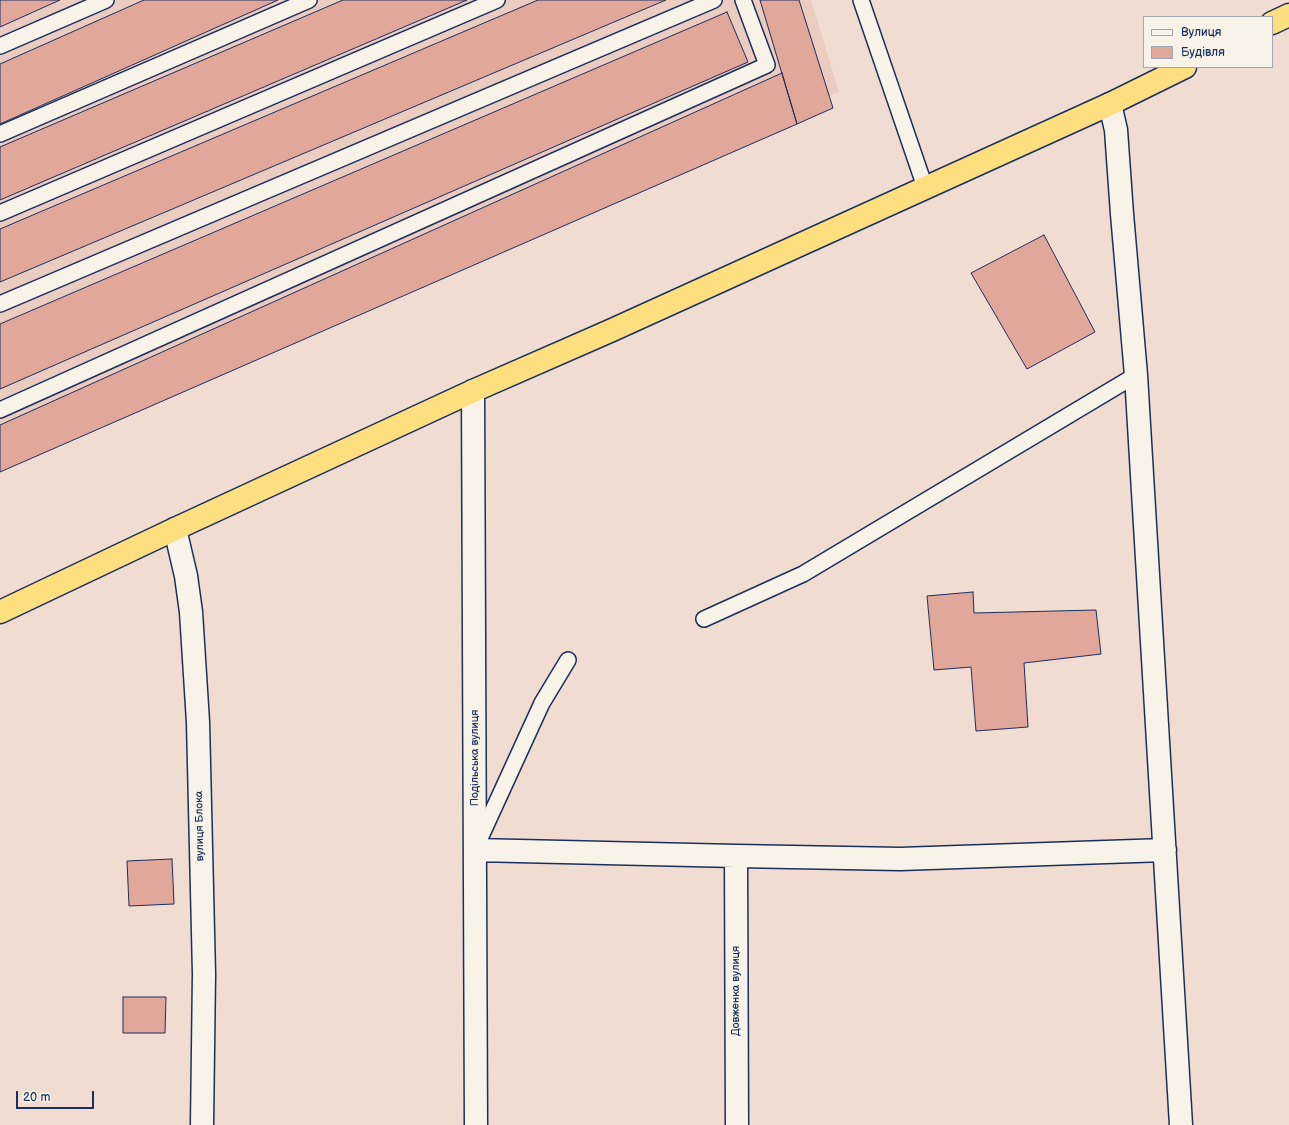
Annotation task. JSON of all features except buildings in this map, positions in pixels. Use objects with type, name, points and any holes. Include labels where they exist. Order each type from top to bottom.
[{"type":"highway","points":[[1273,23],[1289,15]]},
{"type":"highway","points":[[0,612],[473,391],[617,328],[1110,104],[1182,68]]},
{"type":"street","points":[[1110,104],[1116,130],[1136,375],[1180,1125]]},
{"type":"street","name":"Подільська вулиця","points":[[473,391],[476,1125]]},
{"type":"street","name":"вулиця Блока","points":[[175,529],[186,576],[191,612],[198,722],[204,974],[202,1125]]},
{"type":"street","points":[[475,850],[900,859],[1165,850]]},
{"type":"street","name":"Довженка вулиця","points":[[736,856],[737,1125]]},
{"type":"lane","points":[[0,46],[106,0]]},
{"type":"lane","points":[[0,134],[309,0]]},
{"type":"lane","points":[[0,213],[497,0]]},
{"type":"lane","points":[[0,304],[714,0]]},
{"type":"lane","points":[[0,410],[767,64],[743,0]]},
{"type":"lane","points":[[861,0],[925,187]]},
{"type":"lane","points":[[704,618],[803,574],[1136,375]]},
{"type":"lane","points":[[475,850],[542,703],[568,660]]},
{"type":"shaded area","points":[[0,0],[811,0],[839,92],[0,455]]}]
